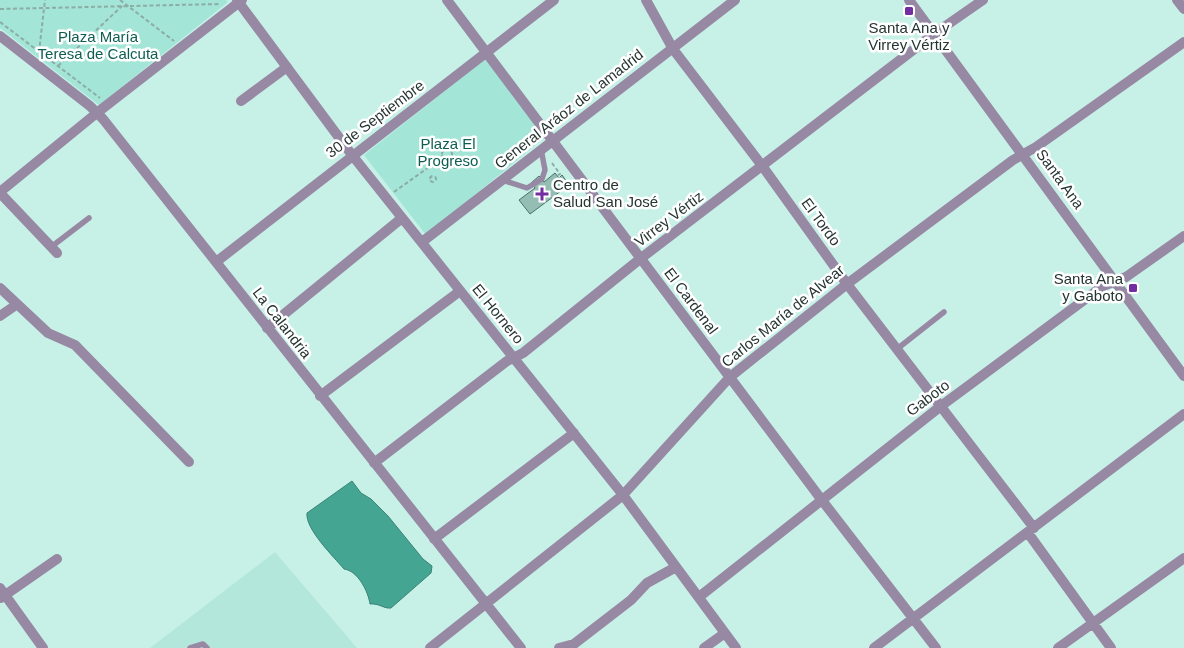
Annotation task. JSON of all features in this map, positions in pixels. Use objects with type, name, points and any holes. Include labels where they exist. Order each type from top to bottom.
[{"type":"street","name":"El Cardenal","points":[[448,0],[640,259],[936,648]]},
{"type":"street","name":"30 de Septiembre","points":[[216,262],[554,0]]},
{"type":"street","name":"El Tordo","points":[[646,0],[673,48],[847,284],[941,406],[1031,530],[1111,648]]},
{"type":"street","name":"General Aráoz de Lamadrid","points":[[422,242],[735,0]]},
{"type":"street","name":"Santa Ana","points":[[910,0],[1184,376]]},
{"type":"street","name":"Virrey Vértiz","points":[[374,463],[514,358],[934,34],[983,0]]},
{"type":"street","points":[[1177,0],[1184,9]]},
{"type":"street","points":[[54,250],[0,192],[239,1]]},
{"type":"street","name":"El Hornero","points":[[239,1],[352,155],[624,495],[736,648]]},
{"type":"street","name":"La Calandria","points":[[0,36],[98,112],[266,328],[521,648]]},
{"type":"street","name":"Carlos María de Alvear","points":[[430,648],[624,495],[730,377],[847,284],[1023,153],[1036,147],[1184,42]]},
{"type":"street","points":[[242,101],[287,67]]},
{"type":"street","points":[[266,328],[402,218]]},
{"type":"street","name":"Gaboto","points":[[699,597],[941,406],[1103,286],[1126,277],[1184,236]]},
{"type":"street","points":[[0,288],[48,333],[75,345],[189,462]]},
{"type":"street","points":[[320,396],[460,291]]},
{"type":"street","points":[[0,316],[16,305]]},
{"type":"street","points":[[874,648],[1184,414]]},
{"type":"street","points":[[434,539],[574,433]]},
{"type":"street","points":[[1058,648],[1184,558]]},
{"type":"street","points":[[43,648],[2,594],[57,559]]},
{"type":"street","points":[[559,648],[574,644],[632,600],[646,583],[676,567]]},
{"type":"street","points":[[704,648],[725,633]]},
{"type":"lane","points":[[502,180],[527,188],[542,179],[545,170],[541,149]]},
{"type":"lane","points":[[54,250],[89,218]]},
{"type":"lane","points":[[897,349],[944,312]]},
{"type":"lane","points":[[190,648],[203,644],[207,648]]},
{"type":"path","points":[[39,52],[45,0]]},
{"type":"path","points":[[120,0],[174,41]]},
{"type":"path","points":[[0,9],[220,5],[219,0]]},
{"type":"path","points":[[57,66],[122,6]]},
{"type":"path","points":[[0,22],[98,98],[102,98]]},
{"type":"path","points":[[386,198],[443,156]]},
{"type":"path","points":[[425,170],[430,176]]},
{"type":"shaded area","points":[[352,481],[361,493],[371,499],[388,516],[423,559],[432,566],[431,573],[391,608],[370,604],[361,582],[354,573],[344,569],[327,550],[315,535],[308,520],[307,513]]},
{"type":"shaded area","points":[[275,552],[357,648],[150,648]]},
{"type":"green space","name":"Plaza María Teresa de Calcuta","points":[[0,0],[226,0],[228,2],[99,105],[0,28]]},
{"type":"green space","name":"Plaza El Progreso","points":[[488,57],[544,138],[426,235],[364,155]]},
{"type":"building","name":"Centro de Salud San José","points":[[555,173],[559,178],[562,175],[569,185],[530,214],[519,200],[535,188],[531,183],[539,176],[544,182]]},
{"type":"place","name":"Santa Ana y Virrey Vértiz","points":[[909,11]]},
{"type":"place","name":"Centro de Salud San José","points":[[542,194]]},
{"type":"place","name":"Santa Ana y Gaboto","points":[[1133,288]]}]
